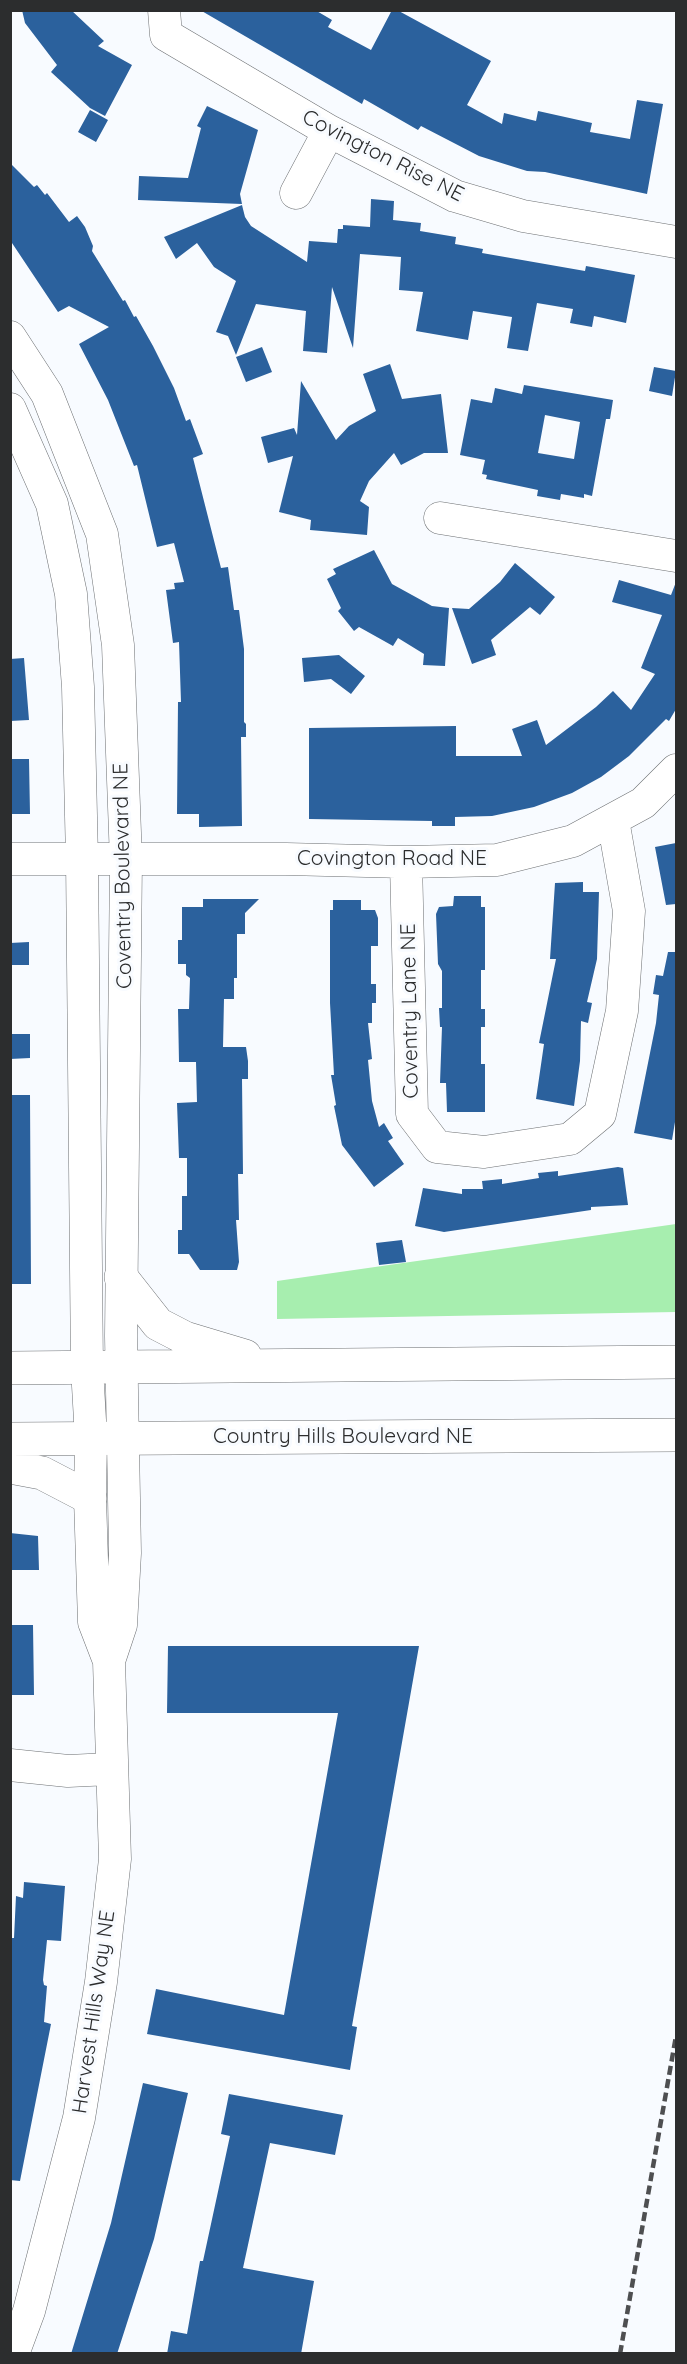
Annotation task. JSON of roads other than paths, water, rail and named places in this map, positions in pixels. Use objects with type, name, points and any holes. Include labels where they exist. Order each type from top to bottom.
[{"type":"main road","points":[[122,1277],[158,1324],[185,1338],[275,1366]]},
{"type":"main road","points":[[10,1368],[676,1362]]},
{"type":"main road","name":"Country Hills Boulevard NE","points":[[10,1439],[676,1435]]},
{"type":"main road","points":[[10,1467],[42,1473],[90,1498]]},
{"type":"street","name":"Covington Rise NE","points":[[164,10],[166,35],[329,131],[456,196],[524,216],[676,242]]},
{"type":"street","points":[[296,193],[329,131]]},
{"type":"street","name":"Coventry Boulevard NE","points":[[10,337],[46,394],[102,534],[118,645],[126,860],[121,1366],[124,1437]]},
{"type":"street","name":"Coventry Boulevard NE","points":[[10,409],[52,504],[71,594],[78,687],[87,1368],[91,1438]]},
{"type":"street","points":[[440,519],[676,556]]},
{"type":"street","name":"Covington Road NE","points":[[10,859],[286,859],[406,862],[497,860],[573,841],[644,803],[676,771]]},
{"type":"street","name":"Coventry Lane NE","points":[[406,862],[412,1114],[437,1148],[484,1152],[570,1139],[600,1114],[622,1011],[629,911],[613,820]]},
{"type":"street","name":"Harvest Hills Way NE","points":[[13,2354],[29,2311],[79,2118],[101,1982],[115,1859],[110,1769],[109,1661],[122,1625],[125,1553],[124,1437]]},
{"type":"street","name":"Harvest Hills Way NE","points":[[91,1438],[90,1498],[94,1622],[109,1661]]},
{"type":"street","points":[[10,1765],[68,1771],[110,1769]]},
{"type":"railway","points":[[620,2354],[676,2036]]}]
